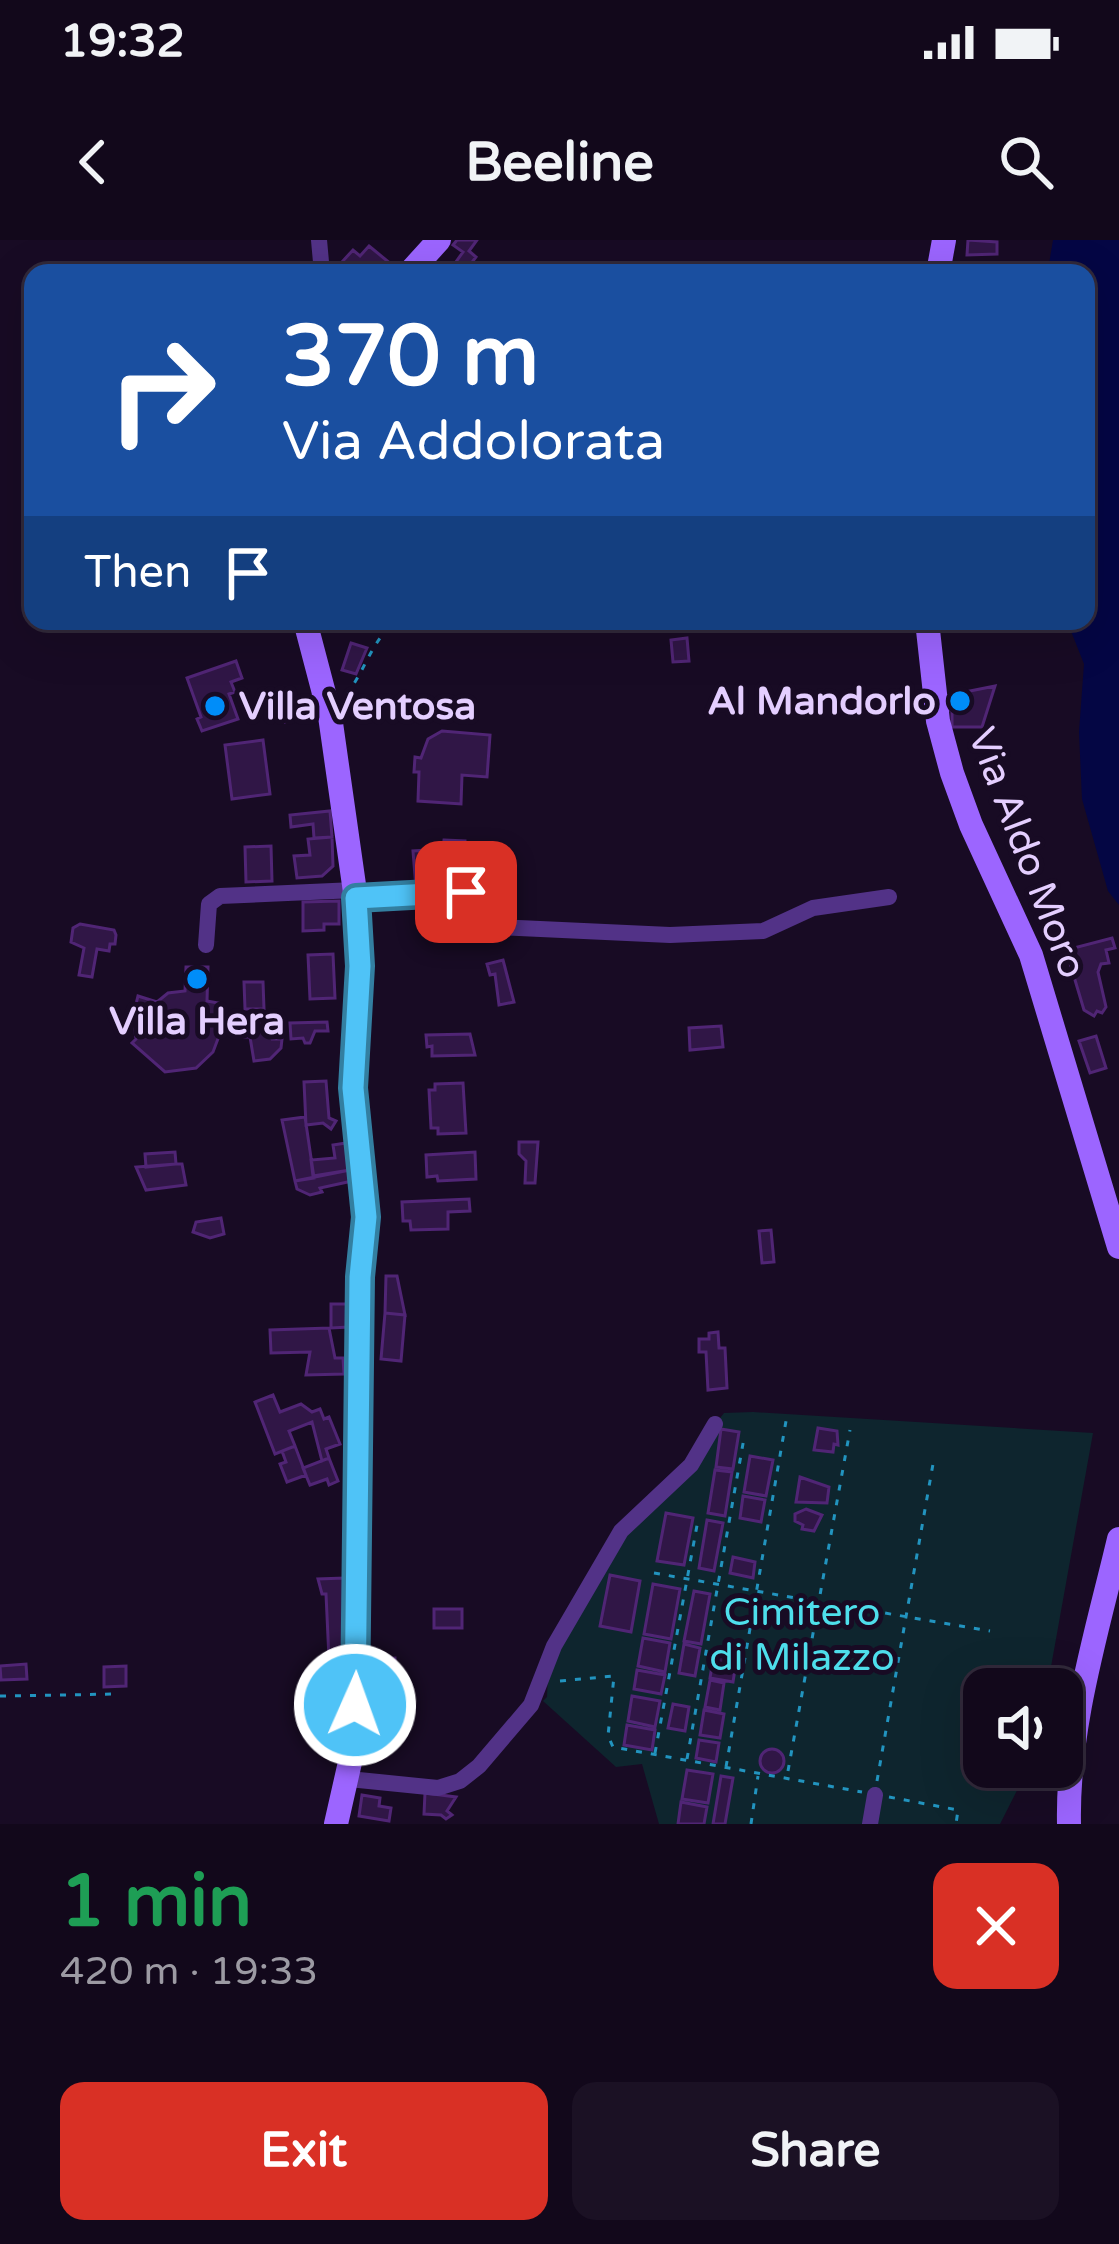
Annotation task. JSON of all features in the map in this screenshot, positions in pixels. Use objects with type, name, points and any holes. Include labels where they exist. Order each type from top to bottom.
[{"type":"street","points":[[417,264],[439,240]]},
{"type":"street","points":[[307,630],[330,716],[356,894],[360,966],[353,1088],[366,1217],[360,1277],[357,1639],[349,1779],[336,1824]]},
{"type":"street","name":"Via Aldo Moro","points":[[928,630],[934,699],[952,773],[1031,955],[1119,1246]]},
{"type":"street","points":[[206,945],[209,904],[220,896],[466,892],[495,927],[670,935],[763,931],[813,908],[890,897]]},
{"type":"street","points":[[349,1779],[438,1788],[460,1781],[479,1766],[531,1705],[554,1646],[621,1531],[691,1465],[715,1424]]},
{"type":"street","points":[[1070,1824],[1071,1766],[1080,1704],[1119,1539]]},
{"type":"street","points":[[870,1824],[875,1795]]},
{"type":"path","points":[[330,716],[361,677],[386,630]]},
{"type":"path","points":[[726,1769],[786,1421]]},
{"type":"path","points":[[788,1771],[823,1603],[821,1592],[850,1430]]},
{"type":"path","points":[[687,1761],[744,1438]]},
{"type":"path","points":[[875,1795],[933,1464]]},
{"type":"path","points":[[655,1755],[698,1520]]},
{"type":"path","points":[[655,1573],[990,1631]]},
{"type":"path","points":[[541,1681],[614,1676],[608,1736],[613,1748],[958,1810],[956,1824]]},
{"type":"path","points":[[0,1696],[118,1694]]},
{"type":"path","points":[[751,1824],[758,1775]]},
{"type":"green space","name":"Cimitero di Milazzo","points":[[724,1413],[1093,1433],[1051,1668],[963,1668],[963,1788],[1018,1788],[1000,1824],[659,1824],[642,1764],[616,1767],[543,1701],[548,1672],[610,1555]]},
{"type":"shaded area","points":[[1053,240],[1119,240],[1119,905],[1108,891],[1082,799],[1079,732],[1084,664],[1071,630],[1095,630],[1095,264],[1049,264]]},
{"type":"building","points":[[457,240],[477,240],[469,251],[476,257],[471,264],[454,264],[463,252],[453,245]]},
{"type":"building","points":[[968,240],[997,242],[997,254],[967,255]]},
{"type":"building","points":[[369,246],[391,264],[341,263],[353,250],[360,256]]},
{"type":"building","points":[[687,638],[689,661],[673,662],[671,640]]},
{"type":"building","points":[[351,643],[367,648],[356,674],[342,670]]},
{"type":"building","name":"Villa Ventosa","points":[[236,661],[242,678],[231,682],[235,692],[229,694],[238,719],[202,731],[187,678]]},
{"type":"building","points":[[995,686],[982,727],[952,727],[952,710],[946,710],[945,696]]},
{"type":"building","points":[[311,696],[316,713],[285,722],[281,709],[287,703]]},
{"type":"building","points":[[442,731],[490,735],[487,777],[462,775],[461,804],[418,801],[415,757],[421,758],[428,739]]},
{"type":"building","points":[[263,740],[270,794],[232,799],[225,745]]},
{"type":"building","points":[[330,811],[332,837],[314,838],[313,824],[291,827],[290,815]]},
{"type":"building","points":[[332,837],[333,866],[322,876],[297,878],[294,856],[310,855],[308,839]]},
{"type":"building","points":[[444,840],[465,841],[464,887],[416,889],[413,851],[443,849]]},
{"type":"building","points":[[271,846],[272,881],[246,882],[245,847]]},
{"type":"building","points":[[339,901],[339,924],[303,931],[303,902]]},
{"type":"building","points":[[80,924],[114,930],[116,935],[109,951],[97,949],[92,977],[79,975],[84,948],[71,942],[73,928]]},
{"type":"building","points":[[1112,938],[1115,948],[1106,950],[1109,963],[1101,964],[1098,972],[1106,1007],[1094,1016],[1084,1010],[1066,950]]},
{"type":"building","points":[[333,954],[335,998],[310,999],[308,955]]},
{"type":"building","points":[[503,960],[514,1002],[499,1005],[495,974],[490,975],[487,964]]},
{"type":"building","points":[[186,967],[208,967],[207,1001],[218,1003],[219,1036],[213,1052],[196,1068],[165,1072],[132,1043],[136,1039],[133,1016],[138,996],[157,1002],[168,993],[185,991]]},
{"type":"building","points":[[244,982],[263,982],[264,1009],[245,1009]]},
{"type":"building","points":[[229,1021],[282,1023],[282,1027],[266,1027],[272,1039],[282,1039],[281,1048],[270,1059],[254,1061],[250,1037],[238,1037],[238,1031],[228,1030]]},
{"type":"building","points":[[327,1022],[328,1031],[315,1031],[310,1043],[291,1039],[290,1023]]},
{"type":"building","points":[[721,1026],[723,1047],[690,1050],[689,1028]]},
{"type":"building","points":[[470,1034],[475,1055],[432,1056],[432,1046],[427,1047],[426,1035]]},
{"type":"building","points":[[1096,1036],[1106,1068],[1090,1073],[1079,1041]]},
{"type":"building","points":[[326,1081],[329,1118],[336,1121],[331,1129],[323,1123],[306,1125],[304,1082]]},
{"type":"building","points":[[463,1083],[466,1133],[438,1134],[438,1128],[431,1128],[429,1090],[435,1090],[435,1084]]},
{"type":"building","points":[[305,1117],[314,1178],[295,1181],[282,1120]]},
{"type":"building","points":[[519,1142],[538,1142],[535,1183],[525,1183],[526,1161],[519,1154]]},
{"type":"building","points":[[346,1143],[350,1170],[313,1176],[311,1160],[335,1158],[333,1145]]},
{"type":"building","points":[[175,1152],[176,1164],[146,1167],[145,1154]]},
{"type":"building","points":[[475,1152],[476,1179],[427,1177],[426,1155]]},
{"type":"building","points":[[182,1164],[186,1185],[146,1190],[136,1167]]},
{"type":"building","points":[[350,1170],[352,1181],[320,1188],[322,1192],[310,1195],[297,1189],[295,1181]]},
{"type":"building","points":[[469,1199],[470,1211],[448,1212],[448,1229],[411,1230],[410,1221],[403,1221],[402,1202]]},
{"type":"building","points":[[221,1218],[224,1234],[210,1238],[193,1232],[196,1222]]},
{"type":"building","points":[[771,1230],[774,1262],[762,1263],[759,1231]]},
{"type":"building","points":[[386,1276],[397,1276],[405,1315],[385,1313]]},
{"type":"building","points":[[331,1304],[349,1304],[349,1327],[331,1328]]},
{"type":"building","points":[[385,1313],[405,1315],[401,1361],[381,1359]]},
{"type":"building","points":[[329,1328],[335,1358],[343,1358],[344,1374],[306,1375],[310,1352],[271,1353],[270,1330]]},
{"type":"building","points":[[718,1332],[719,1348],[725,1348],[727,1388],[708,1390],[706,1352],[699,1352],[699,1339]]},
{"type":"building","points":[[273,1395],[280,1412],[301,1404],[312,1412],[320,1409],[324,1419],[329,1417],[340,1444],[326,1449],[329,1458],[322,1461],[312,1422],[289,1431],[295,1446],[275,1454],[255,1402]]},
{"type":"building","points":[[818,1428],[837,1431],[838,1445],[834,1444],[833,1452],[814,1450]]},
{"type":"building","points":[[721,1429],[739,1432],[733,1469],[716,1467]]},
{"type":"building","points":[[295,1446],[306,1475],[287,1482],[280,1464],[286,1462],[282,1451]]},
{"type":"building","points":[[750,1456],[773,1460],[766,1496],[744,1492]]},
{"type":"building","points":[[329,1458],[338,1481],[310,1485],[303,1468]]},
{"type":"building","points":[[715,1470],[732,1472],[725,1516],[708,1513]]},
{"type":"building","points":[[800,1477],[829,1487],[827,1503],[796,1502]]},
{"type":"building","points":[[743,1496],[765,1500],[761,1522],[740,1518]]},
{"type":"building","points":[[806,1509],[822,1515],[814,1531],[802,1529],[795,1521],[795,1514]]},
{"type":"building","points":[[666,1513],[693,1518],[684,1565],[657,1561]]},
{"type":"building","points":[[707,1520],[723,1523],[714,1571],[699,1568]]},
{"type":"building","points":[[733,1557],[755,1562],[753,1578],[730,1573]]},
{"type":"building","points":[[610,1575],[640,1581],[631,1632],[600,1626]]},
{"type":"building","points":[[344,1578],[347,1658],[329,1659],[326,1594],[318,1579]]},
{"type":"building","points":[[653,1584],[680,1589],[671,1639],[644,1634]]},
{"type":"building","points":[[694,1591],[710,1594],[701,1644],[684,1641]]},
{"type":"building","points":[[434,1609],[462,1609],[462,1628],[434,1628]]},
{"type":"building","points":[[643,1638],[670,1643],[665,1672],[638,1666]]},
{"type":"building","points":[[684,1644],[700,1648],[695,1676],[679,1673]]},
{"type":"building","points":[[714,1653],[737,1657],[733,1682],[710,1678]]},
{"type":"building","points":[[395,1658],[396,1683],[366,1684],[365,1659]]},
{"type":"building","points":[[26,1664],[27,1679],[1,1680],[0,1666]]},
{"type":"building","points":[[126,1666],[126,1686],[104,1687],[104,1667]]},
{"type":"building","points":[[637,1670],[665,1675],[661,1694],[634,1689]]},
{"type":"building","points":[[710,1680],[724,1683],[720,1710],[705,1707]]},
{"type":"building","points":[[632,1696],[660,1701],[655,1727],[628,1721]]},
{"type":"building","points":[[673,1704],[689,1707],[685,1731],[668,1728]]},
{"type":"building","points":[[704,1710],[724,1714],[720,1738],[700,1735]]},
{"type":"building","points":[[627,1725],[655,1730],[652,1750],[624,1745]]},
{"type":"building","points":[[390,1726],[389,1745],[365,1741],[366,1727]]},
{"type":"building","points":[[699,1740],[719,1743],[716,1762],[696,1758]]},
{"type":"building","points":[[772,1749],[781,1752],[781,1770],[772,1773],[763,1770],[760,1761],[763,1752]]},
{"type":"building","points":[[687,1770],[713,1774],[708,1803],[682,1799]]},
{"type":"building","points":[[721,1776],[733,1778],[725,1824],[713,1824]]},
{"type":"building","points":[[425,1793],[456,1797],[447,1811],[452,1815],[446,1819],[424,1814]]},
{"type":"building","points":[[362,1795],[380,1798],[379,1806],[391,1808],[389,1821],[359,1816]]},
{"type":"building","points":[[681,1802],[707,1807],[704,1824],[678,1824]]},
{"type":"place","name":"Al Mandorlo","points":[[960,701]]},
{"type":"place","name":"Villa Ventosa","points":[[215,706]]},
{"type":"place","name":"Villa Hera","points":[[197,979]]},
{"type":"route","points":[[355,1705],[360,1277],[366,1217],[353,1088],[360,966],[356,898],[466,892]]}]
